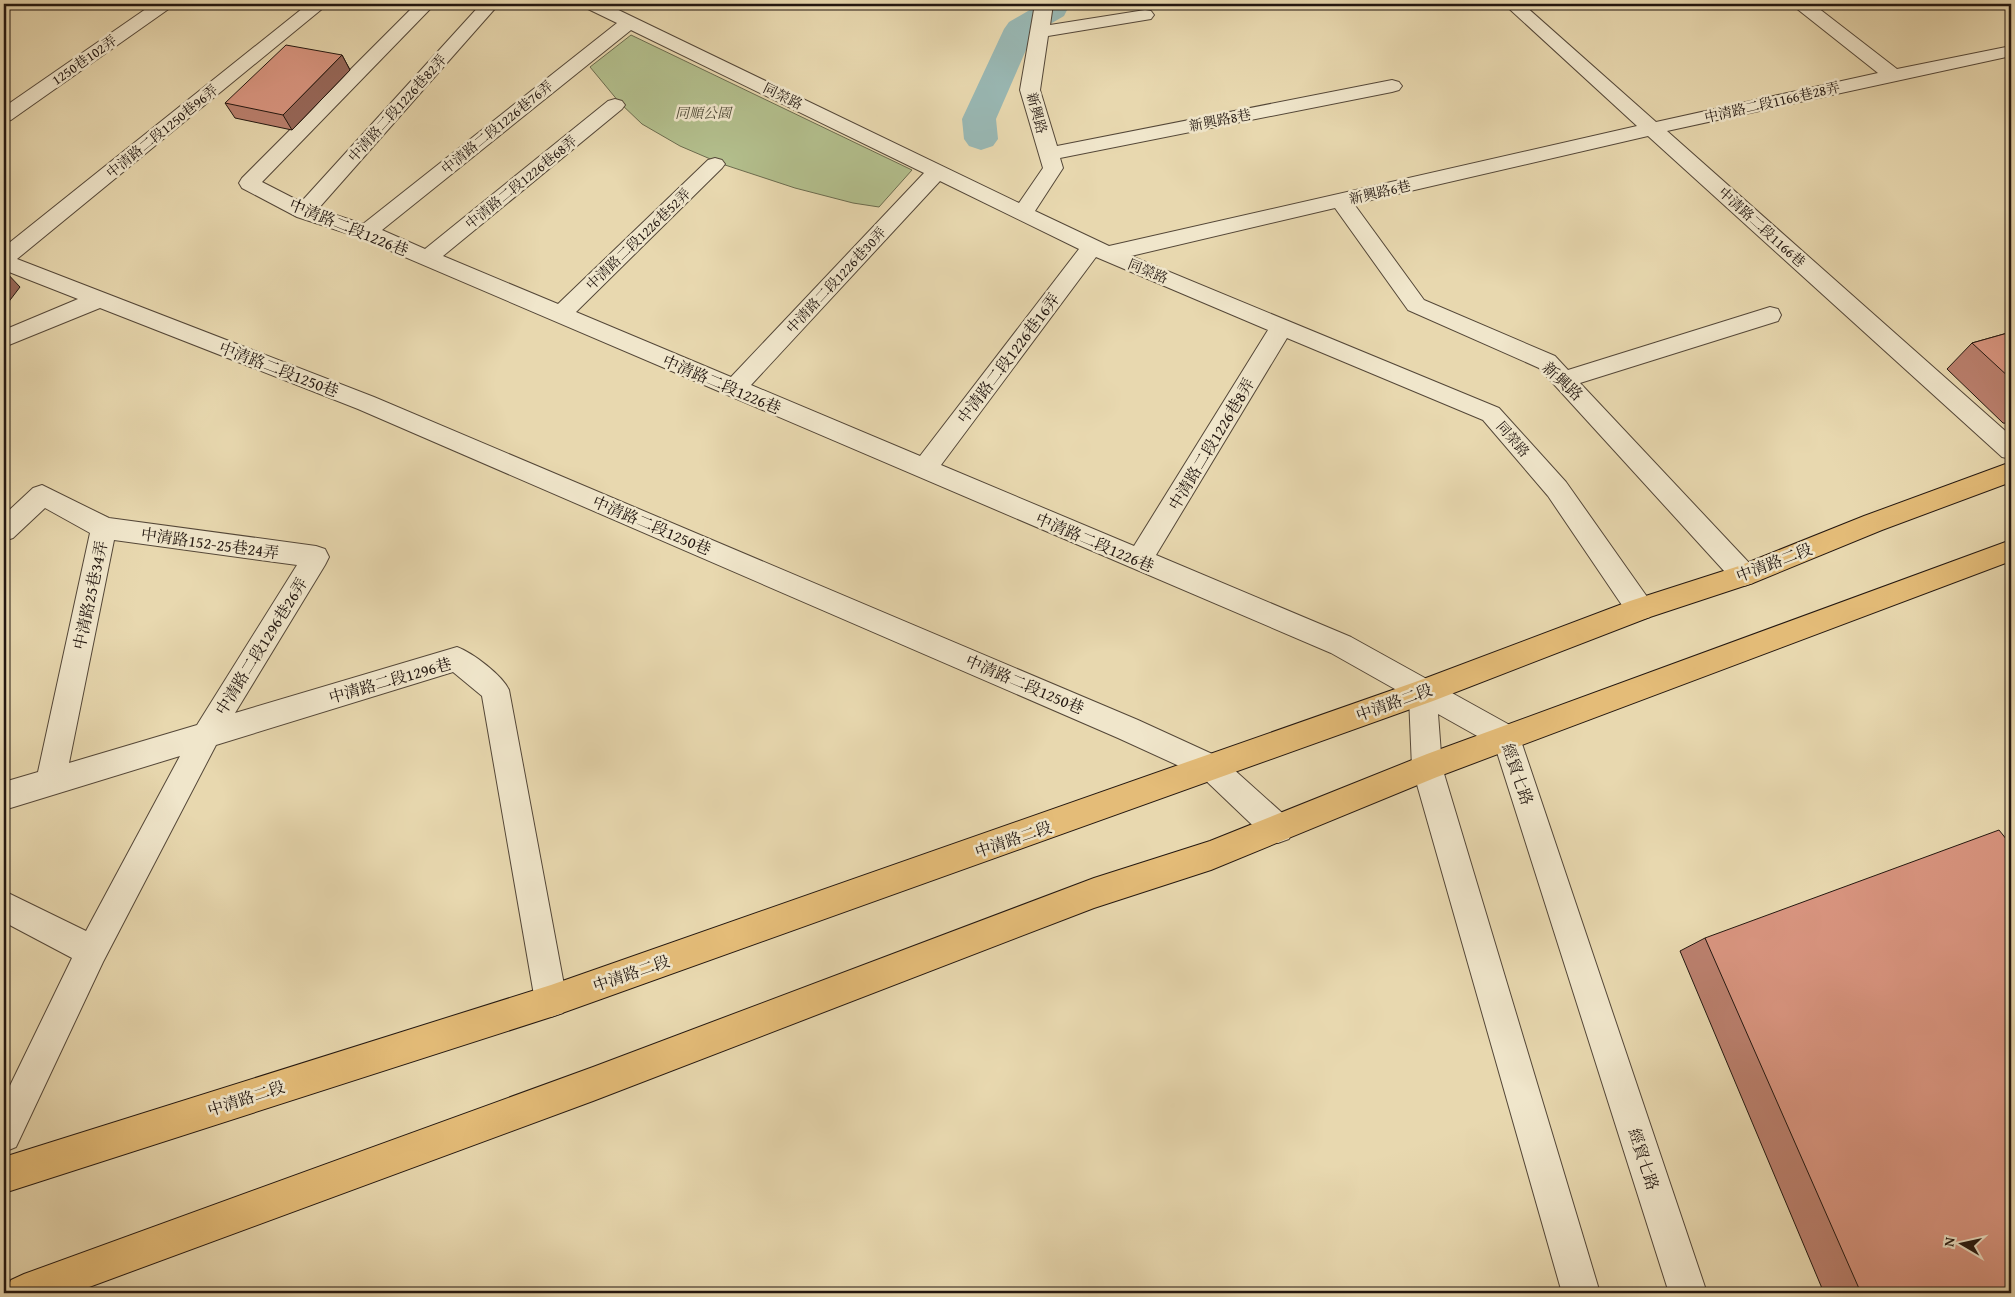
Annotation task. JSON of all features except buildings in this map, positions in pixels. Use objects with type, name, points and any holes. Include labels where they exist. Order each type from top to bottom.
[{"type":"main road","name":"中清路二段","points":[[4,1175],[550,1001],[1423,692],[1640,609],[1744,575],[1872,523],[2011,472]]},
{"type":"main road","points":[[24,1293],[554,1097],[602,1081],[1094,892],[1211,855],[1427,767],[2011,550]]},
{"type":"street","name":"1250巷102弄","points":[[4,116],[164,4]]},
{"type":"street","name":"中清路二段1250巷96弄","points":[[4,260],[319,4]]},
{"type":"street","name":"中清路二段1226巷","points":[[426,4],[249,183],[304,212],[366,232],[1341,645],[1423,692]]},
{"type":"street","name":"中清路二段1226巷82弄","points":[[304,212],[490,4]]},
{"type":"street","name":"新興路","points":[[1023,213],[1052,168],[1030,90],[1044,4]]},
{"type":"street","name":"中清路二段1166巷","points":[[1513,4],[2011,450]]},
{"type":"street","points":[[1802,4],[1892,75]]},
{"type":"street","name":"同榮路","points":[[600,5],[629,22],[1100,251],[1491,414],[1557,489],[1640,609]]},
{"type":"street","points":[[1039,32],[1145,15]]},
{"type":"street","name":"中清路二段1226巷76弄","points":[[366,232],[629,22]]},
{"type":"street","name":"中清路二段1166巷28弄","points":[[1653,129],[1892,75],[2011,51]]},
{"type":"street","name":"新興路8巷","points":[[1049,154],[1392,86]]},
{"type":"street","name":"中清路二段1226巷68弄","points":[[427,258],[616,105]]},
{"type":"street","name":"新興路6巷","points":[[1100,251],[1341,201],[1653,129]]},
{"type":"street","name":"中清路二段1226巷52弄","points":[[560,315],[715,164]]},
{"type":"street","name":"中清路二段1226巷30弄","points":[[734,389],[937,172]]},
{"type":"street","name":"新興路","points":[[1341,201],[1416,305],[1547,362],[1565,379],[1744,575]]},
{"type":"street","name":"中清路二段1226巷16弄","points":[[924,469],[1100,251]]},
{"type":"street","name":"中清路二段1250巷","points":[[4,260],[366,403],[1057,698],[1212,767],[1278,829]]},
{"type":"street","points":[[4,339],[100,299]]},
{"type":"street","points":[[1565,379],[1770,315]]},
{"type":"street","name":"中清路二段1226巷8弄","points":[[1139,561],[1282,326]]},
{"type":"street","name":"中清路25巷34弄","points":[[4,531],[42,495],[104,528],[51,781]]},
{"type":"street","name":"中清路152-25巷24弄","points":[[104,528],[316,557]]},
{"type":"street","name":"中清路二段1296巷26弄","points":[[4,1135],[92,951],[207,734],[316,557]]},
{"type":"street","name":"中清路二段1296巷","points":[[4,796],[457,659],[495,690],[550,1001]]},
{"type":"street","points":[[1423,692],[1427,767],[1581,1293]]},
{"type":"street","name":"經貿七路","points":[[1423,692],[1507,738],[1688,1293]]},
{"type":"street","points":[[4,906],[92,951]]},
{"type":"green space","name":"同順公園","points":[[631,35],[912,170],[879,207],[853,203],[795,188],[722,164],[680,146],[642,124],[619,102],[590,67]]},
{"type":"waterway","points":[[981,139],[979,119],[1020,29],[1053,9],[1055,4]]}]
